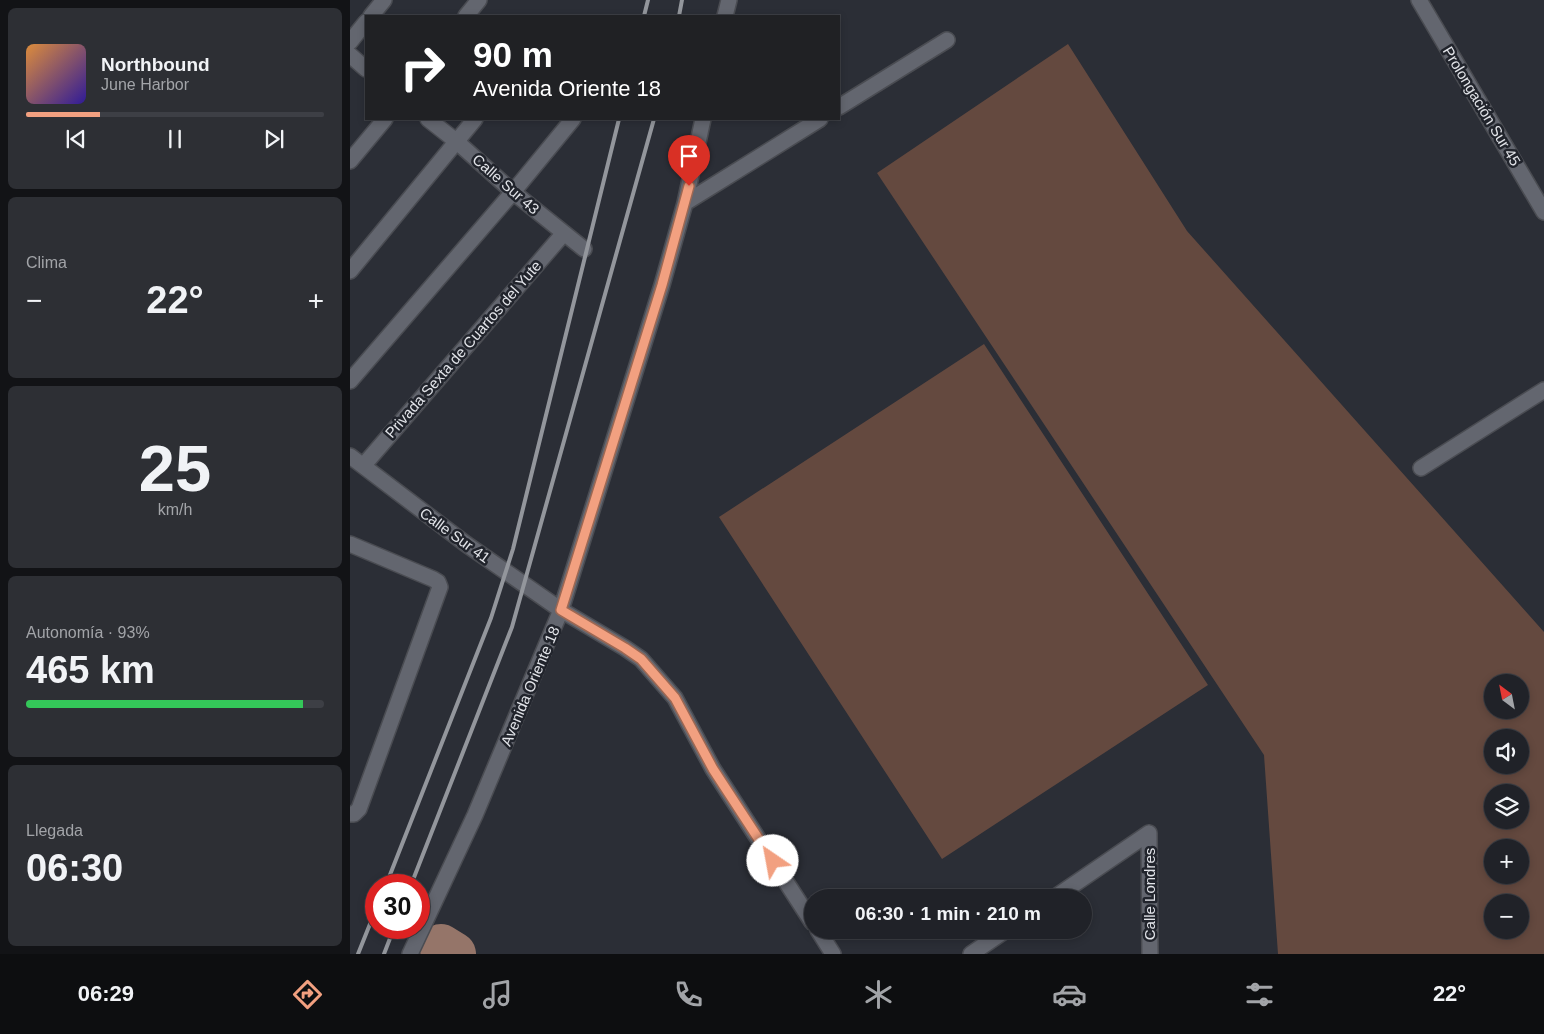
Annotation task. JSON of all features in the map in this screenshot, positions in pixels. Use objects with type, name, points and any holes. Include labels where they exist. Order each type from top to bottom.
[{"type":"street","points":[[372,15],[384,0]]},
{"type":"street","points":[[467,15],[479,0]]},
{"type":"street","points":[[726,15],[729,0]]},
{"type":"street","name":"Prolongación Sur 45","points":[[1419,0],[1544,212]]},
{"type":"street","points":[[350,42],[365,23]]},
{"type":"street","points":[[840,106],[947,40]]},
{"type":"street","points":[[350,56],[365,68]]},
{"type":"street","points":[[350,161],[384,120]]},
{"type":"street","name":"Calle Sur 43","points":[[429,120],[456,141],[513,192],[584,249]]},
{"type":"street","points":[[350,271],[474,120]]},
{"type":"street","points":[[350,381],[513,192],[572,120]]},
{"type":"street","name":"Avenida Oriente 18","points":[[410,954],[475,815],[561,610],[662,285],[685,203],[703,120]]},
{"type":"street","points":[[685,203],[818,120]]},
{"type":"street","name":"Privada Sexta de Cuartos del Yute","points":[[363,466],[564,233]]},
{"type":"street","points":[[1421,468],[1544,390]]},
{"type":"street","name":"Calle Sur 41","points":[[350,456],[466,544],[561,610],[641,659],[675,698],[713,769],[804,910]]},
{"type":"street","points":[[350,544],[433,579],[440,586],[359,809],[354,814],[350,814]]},
{"type":"street","name":"Calle Londres","points":[[1067,889],[1149,833],[1150,954]]},
{"type":"street","points":[[824,939],[833,954]]},
{"type":"street","points":[[971,954],[993,939]]},
{"type":"shaded area","points":[[1068,44],[1187,231],[1544,632],[1544,954],[1278,954],[1264,755],[877,173]]},
{"type":"shaded area","points":[[984,344],[1208,685],[942,859],[719,517]]},
{"type":"waterway","points":[[441,946],[454,954]]},
{"type":"railway","points":[[644,15],[648,0]]},
{"type":"railway","points":[[679,15],[682,0]]},
{"type":"railway","points":[[390,874],[491,618],[513,549],[619,120]]},
{"type":"railway","points":[[415,874],[512,627],[654,120]]},
{"type":"railway","points":[[358,954],[365,936]]},
{"type":"railway","points":[[384,954],[390,939]]},
{"type":"route","points":[[689,186],[662,285],[561,610],[641,659],[675,698],[713,769],[773,861]]}]
